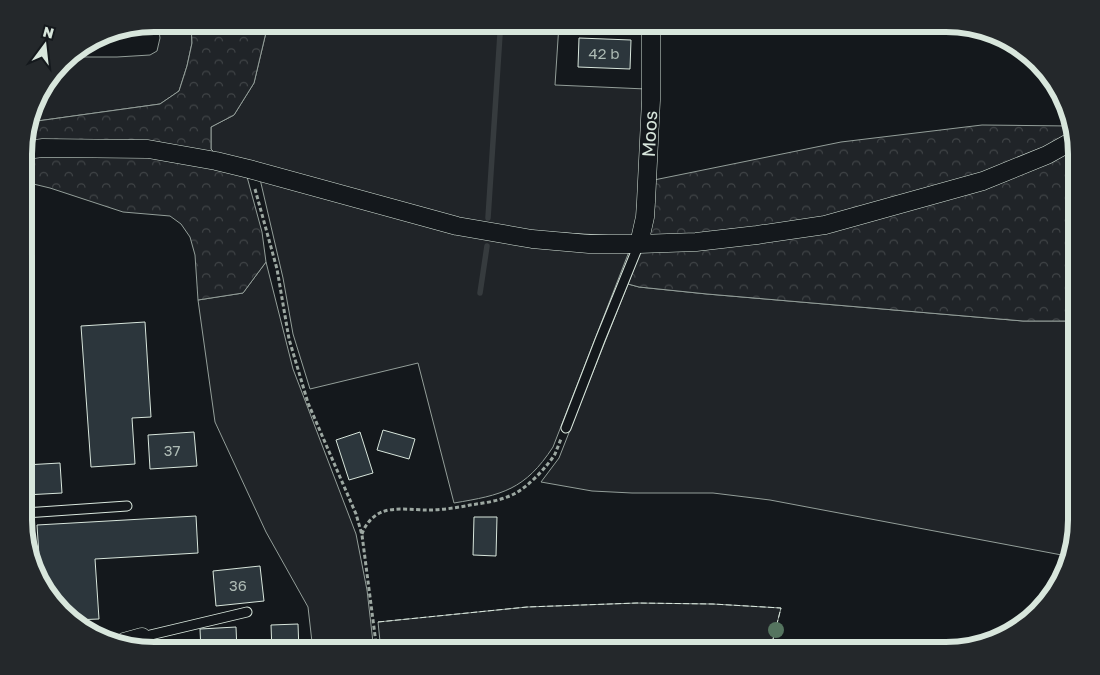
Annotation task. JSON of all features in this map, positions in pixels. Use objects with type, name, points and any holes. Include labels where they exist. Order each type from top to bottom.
[{"type":"street","name":"Moos","points":[[639,244],[645,217],[651,110],[651,32]]},
{"type":"street","points":[[33,149],[148,149],[216,160],[457,226],[532,238],[589,244],[639,244],[704,241],[825,225],[983,181],[1046,155],[1067,144]]},
{"type":"street","points":[[133,640],[142,638]]},
{"type":"lane","points":[[566,428],[639,244]]},
{"type":"lane","points":[[32,513],[127,506]]},
{"type":"lane","points":[[142,638],[247,612]]},
{"type":"lane","points":[[142,638],[148,642]]},
{"type":"path","points":[[249,169],[277,270],[289,339],[308,403],[356,514],[362,535],[376,642]]},
{"type":"path","points":[[362,535],[365,526],[382,512],[457,508],[492,502],[514,494],[536,476],[554,455],[566,428]]},
{"type":"green space","points":[[558,32],[555,85],[646,89],[635,237],[547,232],[630,249],[553,447],[543,461],[522,482],[499,493],[454,503],[418,363],[310,389],[293,334],[283,278],[260,179],[218,156],[211,149],[211,127],[234,115],[254,83],[266,33]]},
{"type":"green space","points":[[159,33],[191,33],[192,43],[179,91],[160,104],[38,121],[49,93],[58,80],[82,57],[150,55],[157,51]]},
{"type":"green space","points":[[191,33],[266,33],[254,83],[234,115],[211,127],[211,149],[218,156],[243,162],[262,232],[266,262],[243,293],[198,300],[195,255],[190,237],[181,224],[170,216],[123,212],[32,184],[32,154],[38,121],[160,104],[179,91],[192,43]]},
{"type":"green space","points":[[982,125],[1064,126],[1067,147],[1067,321],[1023,321],[707,294],[639,287],[628,284],[646,235],[654,180],[841,142]]},
{"type":"green space","points":[[266,262],[293,369],[356,534],[367,590],[373,642],[312,642],[308,607],[266,532],[215,422],[198,300],[243,293]]},
{"type":"green space","points":[[628,284],[639,287],[707,294],[1023,321],[1067,321],[1067,528],[1062,555],[770,500],[713,493],[592,491],[541,482],[559,458]]},
{"type":"green space","points":[[637,603],[713,604],[781,608],[772,642],[380,642],[378,622],[527,607]]},
{"type":"building","points":[[579,38],[631,40],[630,69],[578,67]]},
{"type":"building","points":[[145,322],[151,417],[132,418],[135,464],[91,467],[81,326]]},
{"type":"building","points":[[383,430],[415,439],[409,459],[377,450]]},
{"type":"building","points":[[194,432],[197,466],[150,469],[148,435]]},
{"type":"building","points":[[360,432],[373,473],[349,480],[336,440]]},
{"type":"building","points":[[60,463],[62,493],[32,495],[32,465]]},
{"type":"building","points":[[196,516],[198,553],[95,559],[99,619],[84,620],[68,607],[45,574],[39,559],[37,525]]},
{"type":"building","points":[[474,517],[497,517],[496,556],[473,555]]},
{"type":"building","points":[[260,566],[264,601],[216,606],[213,571]]},
{"type":"building","points":[[298,624],[299,642],[272,642],[271,625]]},
{"type":"building","points":[[236,627],[237,642],[201,642],[200,629]]},
{"type":"waterway","points":[[488,218],[500,33]]},
{"type":"waterway","points":[[480,293],[487,246]]},
{"type":"fence","points":[[378,622],[527,607],[637,603],[713,604],[781,608],[772,642]]}]
